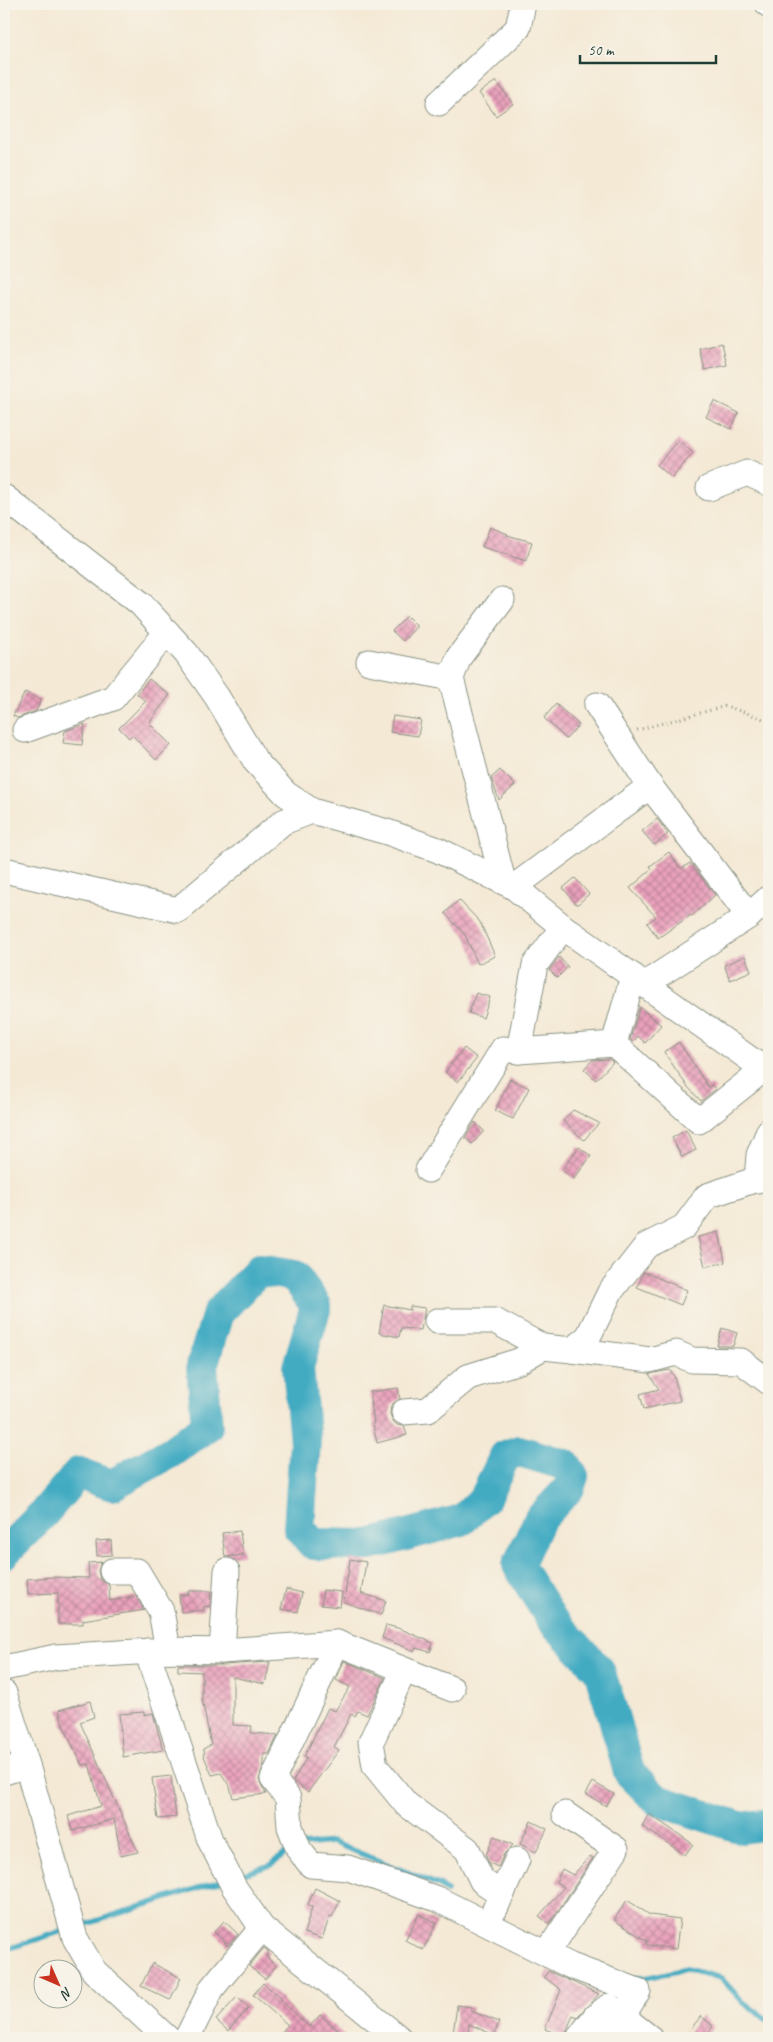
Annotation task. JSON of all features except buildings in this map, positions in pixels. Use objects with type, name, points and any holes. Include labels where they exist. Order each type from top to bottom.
[{"type":"street","points":[[439,103],[518,28],[523,4]]},
{"type":"street","points":[[709,488],[747,473],[769,482]]},
{"type":"street","points":[[4,497],[140,603],[186,653],[217,697],[256,762],[286,794],[312,811],[387,832],[438,850],[509,884],[563,927],[768,1069],[699,1121],[614,1044],[519,1052],[503,1049],[428,1170]]},
{"type":"street","points":[[502,600],[459,657],[451,678],[509,884]]},
{"type":"street","points":[[25,730],[113,698],[167,632]]},
{"type":"street","points":[[368,662],[451,678]]},
{"type":"street","points":[[597,705],[650,786],[749,916]]},
{"type":"street","points":[[509,884],[650,786]]},
{"type":"street","points":[[4,870],[178,910],[283,822],[312,811]]},
{"type":"street","points":[[614,1044],[639,980],[749,916],[769,898]]},
{"type":"street","points":[[519,1052],[535,965],[563,927]]},
{"type":"street","points":[[572,1350],[588,1337],[610,1292],[646,1246],[684,1227],[707,1196],[763,1178],[759,1155],[769,1131]]},
{"type":"street","points":[[437,1321],[494,1321],[542,1347],[650,1360],[676,1353],[692,1360],[741,1361],[769,1382]]},
{"type":"street","points":[[404,1412],[428,1410],[468,1377],[519,1361],[542,1347]]},
{"type":"street","points":[[112,1571],[138,1571],[161,1611],[158,1651],[210,1840],[230,1881],[262,1928],[399,2038]]},
{"type":"street","points":[[222,1651],[227,1571]]},
{"type":"street","points":[[4,1668],[56,1657],[158,1651],[222,1651],[338,1643],[452,1689]]},
{"type":"street","points":[[338,1643],[273,1778],[288,1798],[290,1827],[297,1846],[311,1864],[348,1868],[437,1899],[493,1914],[572,1966],[638,1991],[616,2012],[595,2017],[580,2038]]},
{"type":"street","points":[[404,1670],[371,1742],[375,1766],[406,1804],[467,1850],[482,1881],[493,1914]]},
{"type":"street","points":[[4,1693],[27,1765],[73,1932],[94,1971],[167,2038]]},
{"type":"street","points":[[4,1772],[27,1765]]},
{"type":"street","points":[[550,1950],[616,1848],[565,1814]]},
{"type":"street","points":[[493,1914],[517,1860]]},
{"type":"street","points":[[187,2038],[212,1988],[262,1928]]},
{"type":"street","points":[[609,2038],[616,2012]]},
{"type":"street","points":[[616,2012],[650,2038]]},
{"type":"path","points":[[617,735],[726,706],[769,721]]},
{"type":"waterway","points":[[4,1553],[44,1513],[78,1473],[112,1485],[171,1452],[207,1426],[202,1366],[218,1313],[259,1270],[295,1276],[316,1306],[298,1367],[305,1442],[299,1528],[313,1544],[369,1545],[462,1520],[485,1498],[505,1456],[519,1451],[566,1465],[573,1476],[569,1488],[539,1520],[518,1565],[552,1620],[599,1670],[629,1772],[657,1800],[742,1828],[769,1824]]},
{"type":"waterway","points":[[304,1845],[332,1842],[439,1885],[447,1891]]},
{"type":"waterway","points":[[235,1877],[271,1865],[293,1848]]},
{"type":"waterway","points":[[77,1927],[223,1880]]},
{"type":"waterway","points":[[4,1950],[66,1930]]},
{"type":"waterway","points":[[633,1978],[645,1978],[686,1969],[721,1978],[743,2002],[769,2021]]}]
